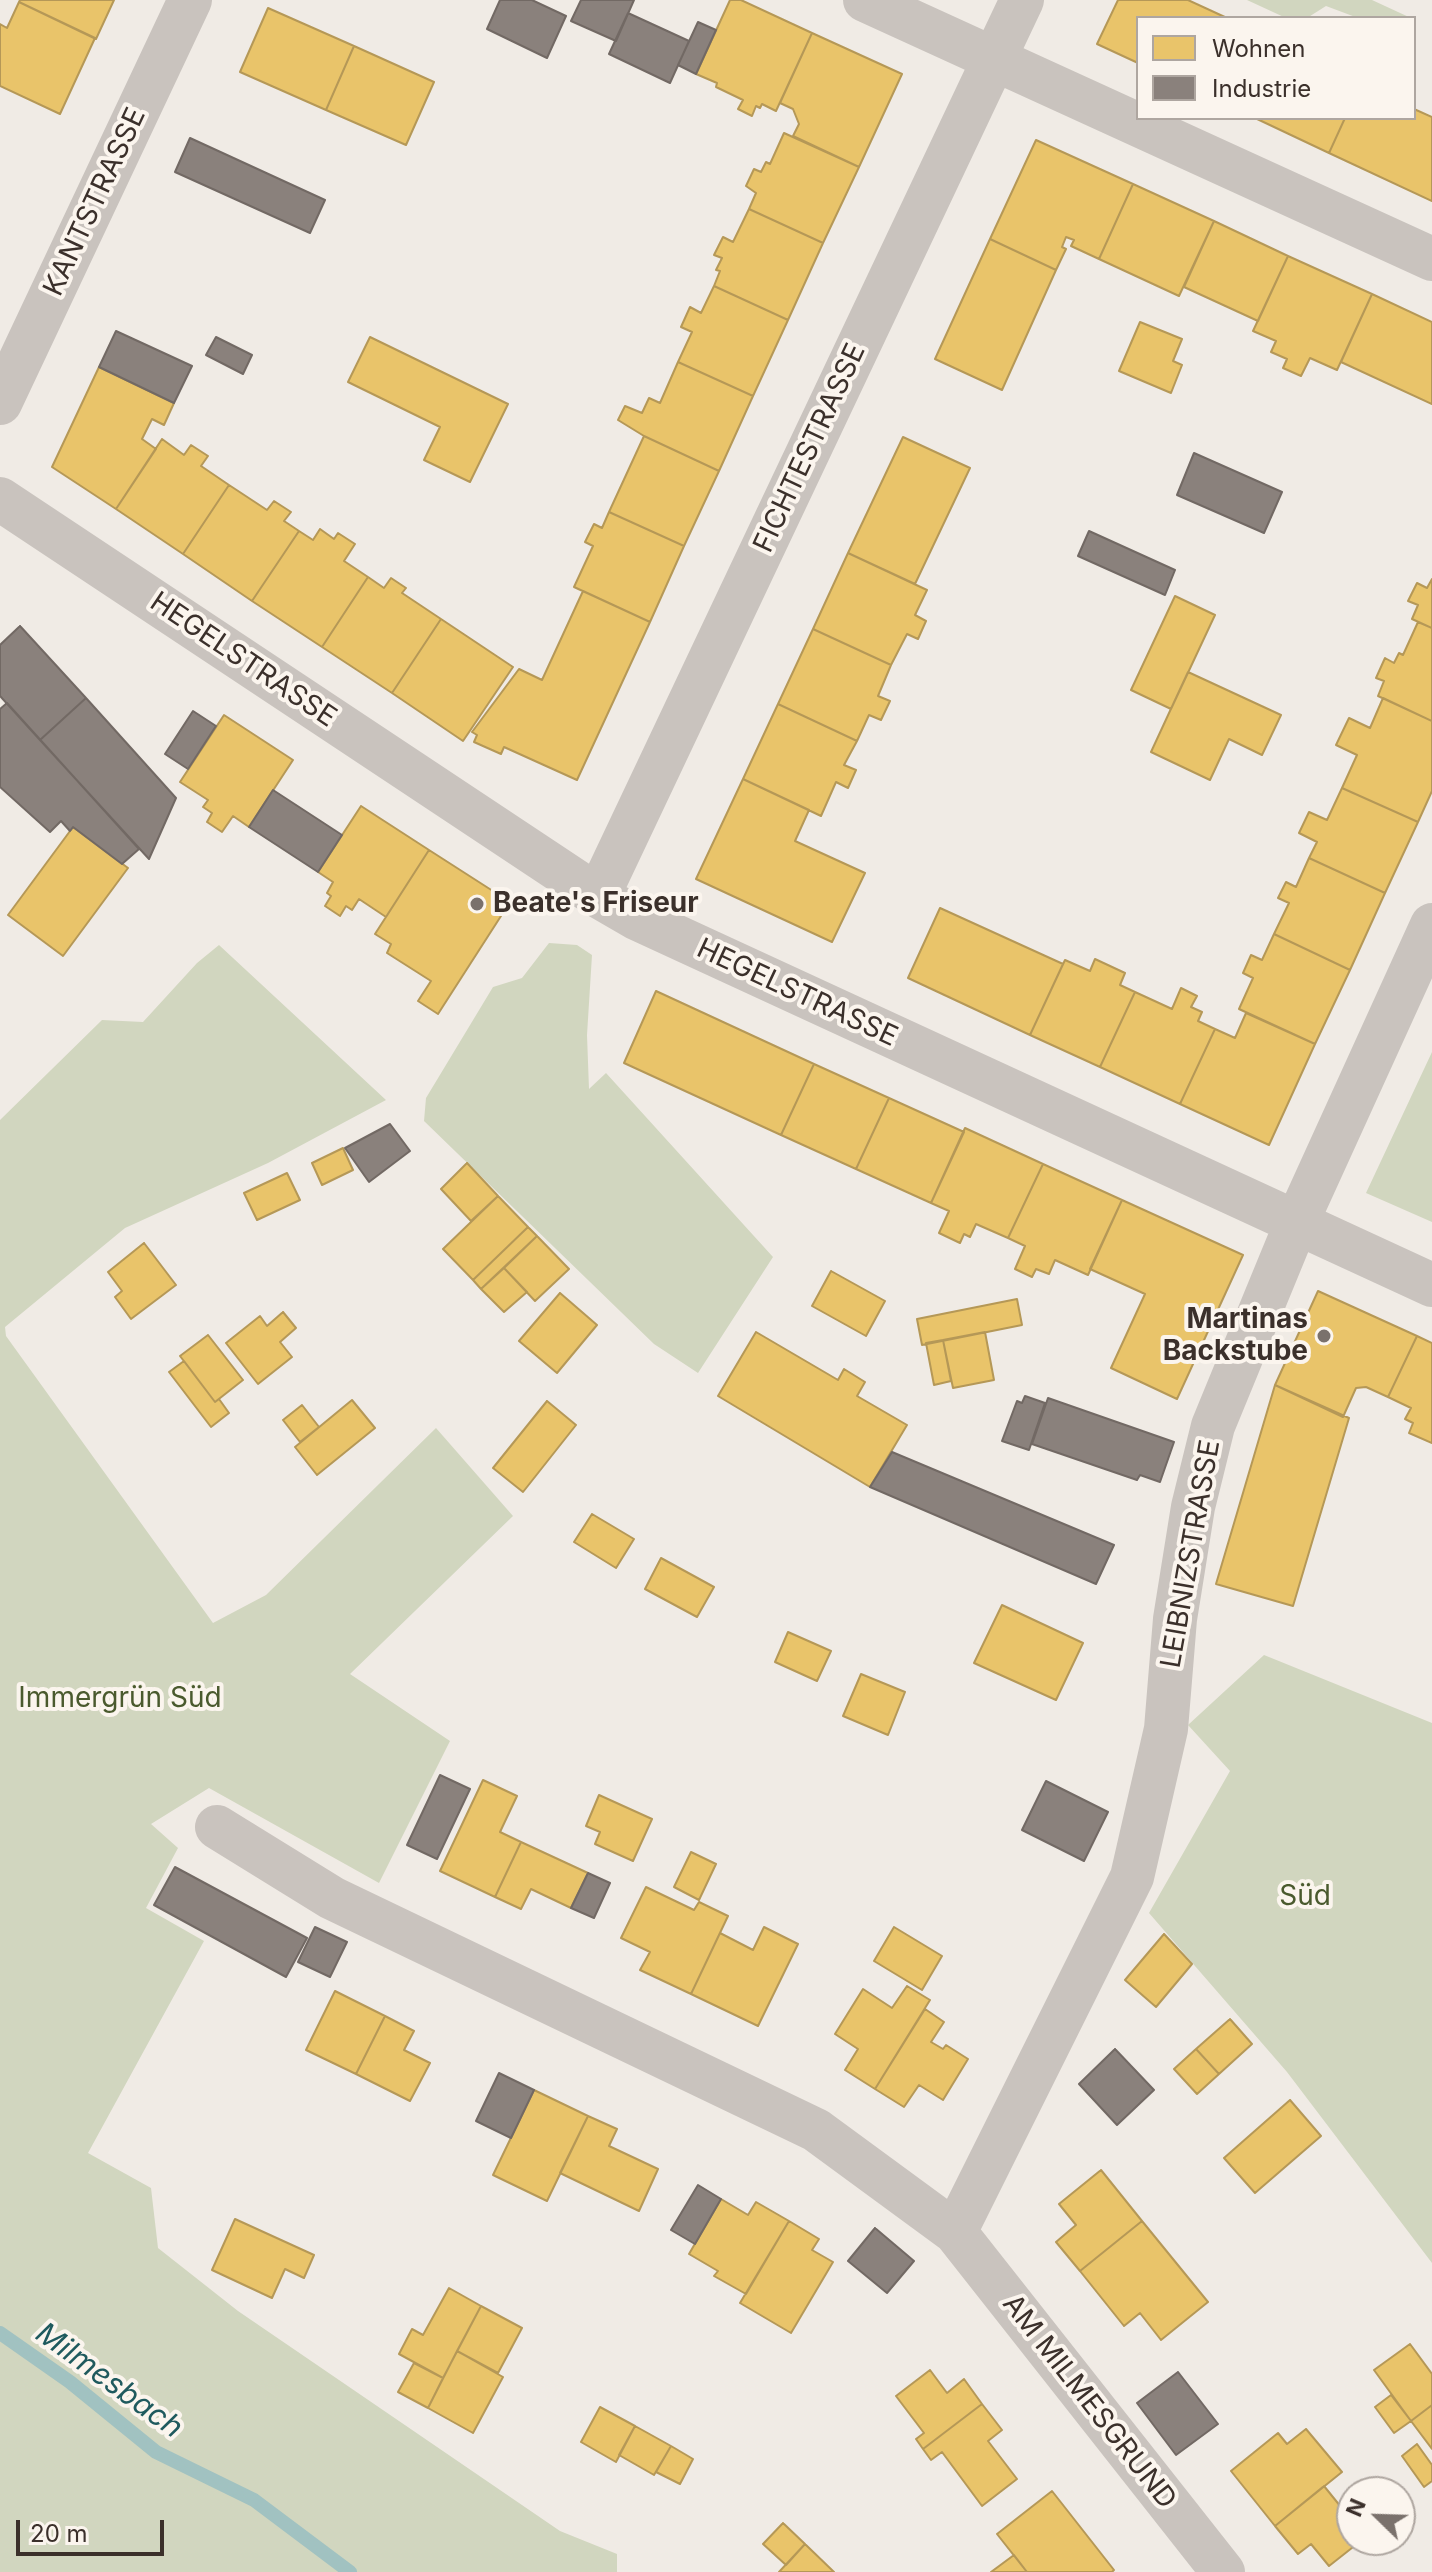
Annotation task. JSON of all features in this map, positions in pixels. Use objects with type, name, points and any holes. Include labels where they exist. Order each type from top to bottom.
[{"type":"street","name":"KANTSTRASSE","points":[[0,403],[190,0]]},
{"type":"street","points":[[865,0],[1432,259]]},
{"type":"street","name":"FICHTESTRASSE","points":[[598,896],[1022,0]]},
{"type":"street","name":"HEGELSTRASSE","points":[[0,499],[598,896],[636,918],[1432,1285]]},
{"type":"street","name":"LEIBNIZSTRASSE","points":[[955,2232],[1132,1877],[1166,1729],[1175,1619],[1193,1507],[1210,1440],[1296,1224],[1432,925]]},
{"type":"street","name":"AM MILMESGRUND","points":[[217,1827],[332,1898],[816,2130],[955,2232],[1223,2572]]},
{"type":"green space","points":[[1247,0],[1372,0],[1407,16],[1353,16],[1326,6],[1310,16],[1282,16]]},
{"type":"green space","points":[[549,943],[577,945],[592,955],[587,1035],[589,1089],[606,1073],[773,1257],[698,1373],[654,1344],[424,1121],[426,1098],[493,987],[522,978]]},
{"type":"green space","name":"Immergrün Süd","points":[[219,945],[386,1100],[268,1163],[125,1228],[5,1327],[6,1336],[213,1623],[266,1595],[436,1428],[513,1516],[350,1674],[450,1741],[379,1883],[209,1788],[151,1824],[178,1848],[146,1908],[204,1941],[88,2153],[151,2188],[158,2248],[238,2311],[560,2531],[617,2554],[617,2572],[0,2572],[0,1120],[102,1020],[143,1022],[197,963]]},
{"type":"green space","points":[[1432,1052],[1432,1222],[1366,1193]]},
{"type":"green space","name":"Süd","points":[[1264,1655],[1432,1723],[1432,2263],[1287,2072],[1149,1913],[1230,1771],[1188,1725]]},
{"type":"building: Wohnen","points":[[20,0],[114,0],[96,39]]},
{"type":"building: Wohnen","points":[[730,0],[741,0],[812,33],[776,111],[762,104],[760,108],[756,106],[752,116],[738,109],[743,100],[696,74]]},
{"type":"building: Wohnen","points":[[1118,0],[1188,0],[1223,16],[1136,16],[1136,62],[1097,44]]},
{"type":"building: Wohnen","points":[[19,2],[95,38],[60,114],[0,86],[0,24],[7,28]]},
{"type":"building: Wohnen","points":[[268,8],[354,46],[326,110],[240,72]]},
{"type":"building: Wohnen","points":[[812,33],[902,74],[859,167],[793,136],[799,124],[793,109],[780,103]]},
{"type":"building: Wohnen","points":[[354,46],[434,82],[406,145],[326,110]]},
{"type":"building: Wohnen","points":[[1416,110],[1432,117],[1432,201],[1329,153],[1344,120],[1416,120]]},
{"type":"building: Wohnen","points":[[1259,120],[1344,120],[1329,153]]},
{"type":"building: Wohnen","points":[[784,133],[859,167],[823,243],[749,209],[756,193],[746,186],[754,169],[761,172],[766,162],[770,164]]},
{"type":"building: Wohnen","points":[[1036,140],[1133,184],[1099,259],[1071,246],[1074,240],[1066,237],[1062,247],[1066,249],[1056,270],[990,239]]},
{"type":"building: Wohnen","points":[[1133,184],[1214,221],[1179,296],[1099,259]]},
{"type":"building: Wohnen","points":[[749,209],[823,243],[788,320],[714,286],[720,271],[716,270],[722,258],[714,255],[723,237],[733,242]]},
{"type":"building: Wohnen","points":[[1214,221],[1288,256],[1258,321],[1184,287]]},
{"type":"building: Wohnen","points":[[990,239],[1056,270],[1002,390],[935,359]]},
{"type":"building: Wohnen","points":[[1288,256],[1372,294],[1337,370],[1310,358],[1301,376],[1283,368],[1287,359],[1271,352],[1276,341],[1253,331]]},
{"type":"building: Wohnen","points":[[714,286],[788,320],[753,396],[678,362],[692,332],[681,327],[690,307],[701,313]]},
{"type":"building: Wohnen","points":[[1372,294],[1432,322],[1432,404],[1341,362]]},
{"type":"building: Wohnen","points":[[1140,322],[1182,339],[1173,361],[1182,365],[1171,393],[1119,371]]},
{"type":"building: Wohnen","points":[[370,337],[508,404],[470,482],[424,460],[440,427],[348,382]]},
{"type":"building: Wohnen","points":[[678,362],[753,396],[719,471],[644,436],[618,420],[625,406],[642,413],[649,398],[660,403]]},
{"type":"building: Wohnen","points":[[99,367],[174,403],[164,425],[152,419],[142,439],[156,449],[116,509],[52,467]]},
{"type":"building: Wohnen","points":[[644,436],[719,471],[684,546],[609,512]]},
{"type":"building: Wohnen","points":[[903,437],[970,468],[915,584],[848,553]]},
{"type":"building: Wohnen","points":[[162,439],[184,455],[191,445],[208,456],[201,466],[229,485],[183,554],[116,509]]},
{"type":"building: Wohnen","points":[[229,485],[267,510],[274,501],[291,512],[284,521],[299,531],[252,601],[183,554]]},
{"type":"building: Wohnen","points":[[609,512],[684,546],[650,622],[574,587],[593,546],[585,542],[594,524],[602,528]]},
{"type":"building: Wohnen","points":[[320,529],[334,539],[338,533],[355,544],[344,561],[368,577],[322,647],[252,601],[299,531],[313,540]]},
{"type":"building: Wohnen","points":[[848,553],[927,590],[915,615],[926,621],[918,639],[907,634],[891,665],[813,629]]},
{"type":"building: Wohnen","points":[[368,577],[384,588],[391,578],[406,588],[402,593],[441,619],[392,693],[322,647]]},
{"type":"building: Wohnen","points":[[1432,579],[1432,628],[1412,619],[1418,605],[1408,601],[1417,583],[1427,588]]},
{"type":"building: Wohnen","points":[[583,591],[650,622],[577,780],[504,747],[501,754],[474,742],[477,735],[472,732],[519,669],[542,680]]},
{"type":"building: Wohnen","points":[[1175,596],[1215,615],[1171,709],[1131,690]]},
{"type":"building: Wohnen","points":[[441,619],[513,667],[463,741],[392,693]]},
{"type":"building: Wohnen","points":[[1418,622],[1432,628],[1432,721],[1378,696],[1384,681],[1376,678],[1385,658],[1394,663],[1399,653],[1403,655]]},
{"type":"building: Wohnen","points":[[813,629],[891,665],[878,696],[890,701],[881,720],[869,715],[857,741],[778,704]]},
{"type":"building: Wohnen","points":[[1188,672],[1281,715],[1262,755],[1229,739],[1210,780],[1151,752]]},
{"type":"building: Wohnen","points":[[1383,698],[1432,721],[1432,791],[1418,822],[1342,788],[1357,755],[1336,745],[1349,718],[1370,728]]},
{"type":"building: Wohnen","points":[[778,704],[857,741],[844,765],[856,770],[848,788],[836,782],[821,816],[743,779]]},
{"type":"building: Wohnen","points":[[224,715],[293,760],[249,827],[233,816],[222,832],[207,822],[212,813],[203,807],[208,800],[180,782]]},
{"type":"building: Wohnen","points":[[743,779],[809,810],[795,841],[865,873],[832,942],[696,879]]},
{"type":"building: Wohnen","points":[[1342,788],[1418,822],[1385,893],[1309,858],[1317,842],[1299,833],[1309,812],[1327,820]]},
{"type":"building: Wohnen","points":[[361,806],[429,850],[386,917],[359,899],[352,910],[346,906],[340,916],[325,906],[331,896],[327,893],[333,882],[318,872]]},
{"type":"building: Wohnen","points":[[73,827],[128,868],[63,956],[8,915]]},
{"type":"building: Wohnen","points":[[429,850],[510,902],[438,1014],[418,1001],[431,981],[387,953],[391,944],[375,934]]},
{"type":"building: Wohnen","points":[[1309,858],[1385,893],[1350,970],[1274,934],[1289,903],[1278,898],[1286,882],[1296,887]]},
{"type":"building: Wohnen","points":[[940,908],[1063,964],[1030,1035],[908,978]]},
{"type":"building: Wohnen","points":[[1274,934],[1350,970],[1315,1044],[1239,1009],[1253,978],[1243,973],[1251,955],[1262,960]]},
{"type":"building: Wohnen","points":[[1095,959],[1125,973],[1120,985],[1135,992],[1100,1067],[1030,1035],[1065,960],[1090,971]]},
{"type":"building: Wohnen","points":[[1181,988],[1197,996],[1191,1007],[1202,1012],[1198,1021],[1215,1029],[1180,1104],[1100,1067],[1135,992],[1172,1009]]},
{"type":"building: Wohnen","points":[[656,991],[814,1064],[781,1135],[624,1063]]},
{"type":"building: Wohnen","points":[[1246,1013],[1315,1044],[1269,1145],[1180,1104],[1215,1029],[1235,1038]]},
{"type":"building: Wohnen","points":[[814,1064],[889,1098],[856,1169],[781,1135]]},
{"type":"building: Wohnen","points":[[889,1098],[964,1132],[931,1203],[856,1169]]},
{"type":"building: Wohnen","points":[[965,1128],[1043,1164],[1008,1238],[976,1224],[970,1237],[964,1234],[960,1243],[939,1233],[949,1211],[931,1203]]},
{"type":"building: Wohnen","points":[[343,1148],[353,1170],[322,1185],[312,1163]]},
{"type":"building: Wohnen","points":[[467,1163],[498,1196],[471,1221],[441,1189]]},
{"type":"building: Wohnen","points":[[1043,1164],[1122,1200],[1088,1275],[1055,1260],[1049,1274],[1036,1269],[1032,1277],[1015,1269],[1025,1246],[1008,1238]]},
{"type":"building: Wohnen","points":[[287,1173],[300,1200],[257,1220],[244,1193]]},
{"type":"building: Wohnen","points":[[498,1196],[528,1227],[473,1280],[443,1249]]},
{"type":"building: Wohnen","points":[[1122,1200],[1243,1255],[1177,1399],[1111,1368],[1145,1294],[1090,1269]]},
{"type":"building: Wohnen","points":[[528,1227],[537,1236],[481,1289],[473,1280]]},
{"type":"building: Wohnen","points":[[537,1236],[569,1269],[535,1301],[504,1268]]},
{"type":"building: Wohnen","points":[[144,1243],[176,1285],[131,1319],[115,1297],[122,1291],[108,1272]]},
{"type":"building: Wohnen","points":[[504,1268],[527,1292],[504,1312],[481,1289]]},
{"type":"building: Wohnen","points":[[831,1271],[885,1301],[866,1336],[812,1306]]},
{"type":"building: Wohnen","points":[[1318,1291],[1417,1336],[1388,1397],[1366,1387],[1356,1388],[1343,1417],[1275,1385]]},
{"type":"building: Wohnen","points":[[560,1293],[597,1325],[557,1373],[519,1341]]},
{"type":"building: Wohnen","points":[[1017,1299],[1022,1325],[922,1345],[917,1319]]},
{"type":"building: Wohnen","points":[[283,1312],[296,1328],[280,1342],[292,1357],[258,1384],[226,1343],[260,1316],[267,1326]]},
{"type":"building: Wohnen","points":[[756,1332],[838,1380],[844,1369],[865,1382],[857,1396],[907,1425],[870,1487],[718,1396]]},
{"type":"building: Wohnen","points":[[985,1332],[994,1380],[953,1388],[943,1340]]},
{"type":"building: Wohnen","points":[[208,1335],[243,1380],[215,1402],[180,1356]]},
{"type":"building: Wohnen","points":[[1417,1336],[1432,1343],[1432,1443],[1409,1433],[1413,1423],[1405,1419],[1411,1408],[1388,1397]]},
{"type":"building: Wohnen","points":[[943,1340],[951,1381],[934,1385],[926,1343]]},
{"type":"building: Wohnen","points":[[184,1361],[215,1402],[219,1399],[229,1413],[211,1427],[169,1372]]},
{"type":"building: Wohnen","points":[[1275,1385],[1349,1418],[1293,1606],[1216,1584]]},
{"type":"building: Wohnen","points":[[352,1400],[375,1428],[317,1475],[295,1447]]},
{"type":"building: Wohnen","points":[[547,1401],[576,1425],[523,1492],[493,1468]]},
{"type":"building: Wohnen","points":[[302,1405],[319,1427],[300,1442],[283,1420]]},
{"type":"building: Wohnen","points":[[592,1514],[634,1539],[616,1568],[574,1542]]},
{"type":"building: Wohnen","points":[[661,1558],[714,1587],[697,1617],[645,1589]]},
{"type":"building: Wohnen","points":[[1002,1605],[1083,1643],[1056,1700],[974,1663]]},
{"type":"building: Wohnen","points":[[788,1632],[831,1651],[817,1681],[775,1662]]},
{"type":"building: Wohnen","points":[[861,1674],[905,1692],[888,1735],[843,1716]]},
{"type":"building: Wohnen","points":[[483,1780],[517,1796],[500,1832],[521,1842],[495,1897],[440,1871]]},
{"type":"building: Wohnen","points":[[599,1795],[652,1819],[633,1861],[595,1844],[600,1832],[586,1826]]},
{"type":"building: Wohnen","points":[[521,1842],[588,1873],[571,1908],[531,1889],[521,1909],[495,1897]]},
{"type":"building: Wohnen","points":[[691,1852],[716,1864],[699,1900],[674,1887]]},
{"type":"building: Wohnen","points":[[646,1887],[694,1910],[699,1902],[728,1916],[691,1994],[640,1970],[650,1952],[621,1938]]},
{"type":"building: Wohnen","points":[[764,1927],[798,1944],[758,2026],[691,1994],[720,1933],[753,1950]]},
{"type":"building: Wohnen","points":[[894,1927],[942,1956],[922,1990],[874,1961]]},
{"type":"building: Wohnen","points":[[1164,1934],[1192,1964],[1156,2007],[1125,1980]]},
{"type":"building: Wohnen","points":[[907,1986],[930,2000],[875,2089],[845,2070],[858,2049],[835,2034],[863,1989],[892,2008]]},
{"type":"building: Wohnen","points":[[335,1991],[385,2016],[356,2074],[306,2050]]},
{"type":"building: Wohnen","points":[[925,2009],[944,2022],[931,2042],[943,2049],[946,2045],[968,2059],[943,2100],[919,2085],[904,2107],[875,2089]]},
{"type":"building: Wohnen","points":[[385,2016],[414,2031],[404,2050],[430,2063],[410,2101],[356,2074]]},
{"type":"building: Wohnen","points":[[1230,2019],[1252,2044],[1219,2074],[1196,2049]]},
{"type":"building: Wohnen","points":[[1196,2049],[1219,2074],[1197,2094],[1174,2069]]},
{"type":"building: Wohnen","points":[[534,2090],[588,2116],[547,2201],[493,2175]]},
{"type":"building: Wohnen","points":[[1290,2100],[1321,2136],[1255,2193],[1224,2158]]},
{"type":"building: Wohnen","points":[[588,2116],[617,2129],[609,2146],[658,2169],[639,2211],[560,2173]]},
{"type":"building: Wohnen","points":[[1101,2170],[1142,2221],[1080,2271],[1056,2242],[1076,2225],[1059,2204]]},
{"type":"building: Wohnen","points":[[721,2199],[748,2215],[756,2202],[789,2221],[746,2294],[714,2276],[718,2271],[689,2254]]},
{"type":"building: Wohnen","points":[[235,2219],[314,2255],[304,2278],[285,2269],[272,2298],[212,2270]]},
{"type":"building: Wohnen","points":[[789,2221],[819,2239],[812,2250],[833,2262],[791,2333],[740,2303]]},
{"type":"building: Wohnen","points":[[1142,2221],[1208,2302],[1161,2340],[1140,2313],[1124,2326],[1080,2271]]},
{"type":"building: Wohnen","points":[[449,2288],[481,2306],[443,2378],[399,2354],[412,2329],[423,2335]]},
{"type":"building: Wohnen","points":[[481,2306],[522,2328],[498,2373],[457,2351]]},
{"type":"building: Wohnen","points":[[1410,2344],[1432,2374],[1432,2405],[1411,2421],[1374,2370]]},
{"type":"building: Wohnen","points":[[457,2351],[503,2377],[473,2433],[428,2408]]},
{"type":"building: Wohnen","points":[[414,2363],[443,2378],[428,2408],[398,2392]]},
{"type":"building: Wohnen","points":[[930,2370],[947,2393],[964,2379],[982,2404],[923,2449],[916,2439],[924,2433],[896,2396]]},
{"type":"building: Wohnen","points":[[1391,2395],[1411,2421],[1394,2433],[1375,2407]]},
{"type":"building: Wohnen","points":[[982,2404],[1002,2430],[988,2441],[1017,2479],[982,2506],[942,2452],[931,2460],[923,2449]]},
{"type":"building: Wohnen","points":[[1432,2405],[1432,2449],[1411,2421]]},
{"type":"building: Wohnen","points":[[600,2407],[635,2426],[616,2462],[581,2442]]},
{"type":"building: Wohnen","points":[[635,2426],[671,2446],[654,2475],[619,2455]]},
{"type":"building: Wohnen","points":[[1306,2429],[1342,2472],[1275,2526],[1231,2471],[1278,2433],[1287,2444]]},
{"type":"building: Wohnen","points":[[1417,2444],[1432,2465],[1432,2481],[1424,2487],[1402,2456]]},
{"type":"building: Wohnen","points":[[671,2446],[693,2459],[680,2484],[656,2472]]},
{"type":"building: Wohnen","points":[[1324,2486],[1336,2501],[1336,2556],[1342,2556],[1329,2566],[1311,2544],[1298,2554],[1275,2526]]},
{"type":"building: Wohnen","points":[[1052,2491],[1114,2570],[1112,2572],[1027,2572],[997,2534]]},
{"type":"building: Wohnen","points":[[783,2523],[805,2544],[786,2565],[763,2544]]},
{"type":"building: Wohnen","points":[[805,2544],[834,2572],[779,2572]]},
{"type":"building: Wohnen","points":[[1014,2555],[1027,2572],[991,2572]]},
{"type":"building: Industrie","points":[[500,0],[532,0],[566,16],[547,58],[487,29]]},
{"type":"building: Industrie","points":[[581,0],[634,0],[616,41],[571,21]]},
{"type":"building: Industrie","points":[[628,13],[689,41],[670,83],[609,54]]},
{"type":"building: Industrie","points":[[698,22],[716,30],[696,74],[678,65]]},
{"type":"building: Industrie","points":[[190,138],[325,200],[310,233],[175,172]]},
{"type":"building: Industrie","points":[[116,331],[192,366],[174,403],[99,367]]},
{"type":"building: Industrie","points":[[216,337],[252,355],[243,374],[206,355]]},
{"type":"building: Industrie","points":[[1194,453],[1282,492],[1264,533],[1177,495]]},
{"type":"building: Industrie","points":[[1089,531],[1175,570],[1165,595],[1078,556]]},
{"type":"building: Industrie","points":[[20,626],[86,698],[40,740],[0,696],[0,645]]},
{"type":"building: Industrie","points":[[86,698],[176,798],[149,859],[40,740]]},
{"type":"building: Industrie","points":[[7,703],[139,849],[122,864],[73,827],[70,831],[61,821],[50,832],[0,787],[0,709]]},
{"type":"building: Industrie","points":[[193,711],[216,726],[188,769],[165,754]]},
{"type":"building: Industrie","points":[[273,790],[342,835],[318,872],[249,827]]},
{"type":"building: Industrie","points":[[390,1124],[410,1151],[369,1182],[345,1148]]},
{"type":"building: Industrie","points":[[1025,1396],[1045,1403],[1029,1450],[1002,1441],[1017,1401],[1022,1403]]},
{"type":"building: Industrie","points":[[1048,1398],[1174,1442],[1160,1482],[1140,1475],[1137,1480],[1032,1444]]},
{"type":"building: Industrie","points":[[892,1452],[1114,1545],[1096,1584],[870,1487]]},
{"type":"building: Industrie","points":[[440,1775],[470,1789],[437,1859],[407,1845]]},
{"type":"building: Industrie","points":[[1046,1781],[1108,1812],[1084,1861],[1022,1830]]},
{"type":"building: Industrie","points":[[175,1867],[307,1938],[286,1977],[154,1905]]},
{"type":"building: Industrie","points":[[588,1873],[610,1883],[594,1918],[571,1908]]},
{"type":"building: Industrie","points":[[315,1927],[347,1942],[330,1977],[298,1962]]},
{"type":"building: Industrie","points":[[1115,2049],[1154,2090],[1117,2125],[1079,2084]]},
{"type":"building: Industrie","points":[[499,2073],[534,2090],[511,2138],[476,2121]]},
{"type":"building: Industrie","points":[[698,2185],[721,2199],[695,2244],[671,2230]]},
{"type":"building: Industrie","points":[[875,2228],[914,2261],[887,2293],[848,2261]]},
{"type":"building: Industrie","points":[[1178,2372],[1218,2424],[1176,2455],[1137,2403]]},
{"type":"waterway","name":"Milmesbach","points":[[0,2333],[70,2382],[156,2452],[254,2500],[350,2572]]},
{"type":"place","name":"Beate's Friseur","points":[[477,904]]},
{"type":"place","name":"Martinas Backstube","points":[[1324,1336]]}]
